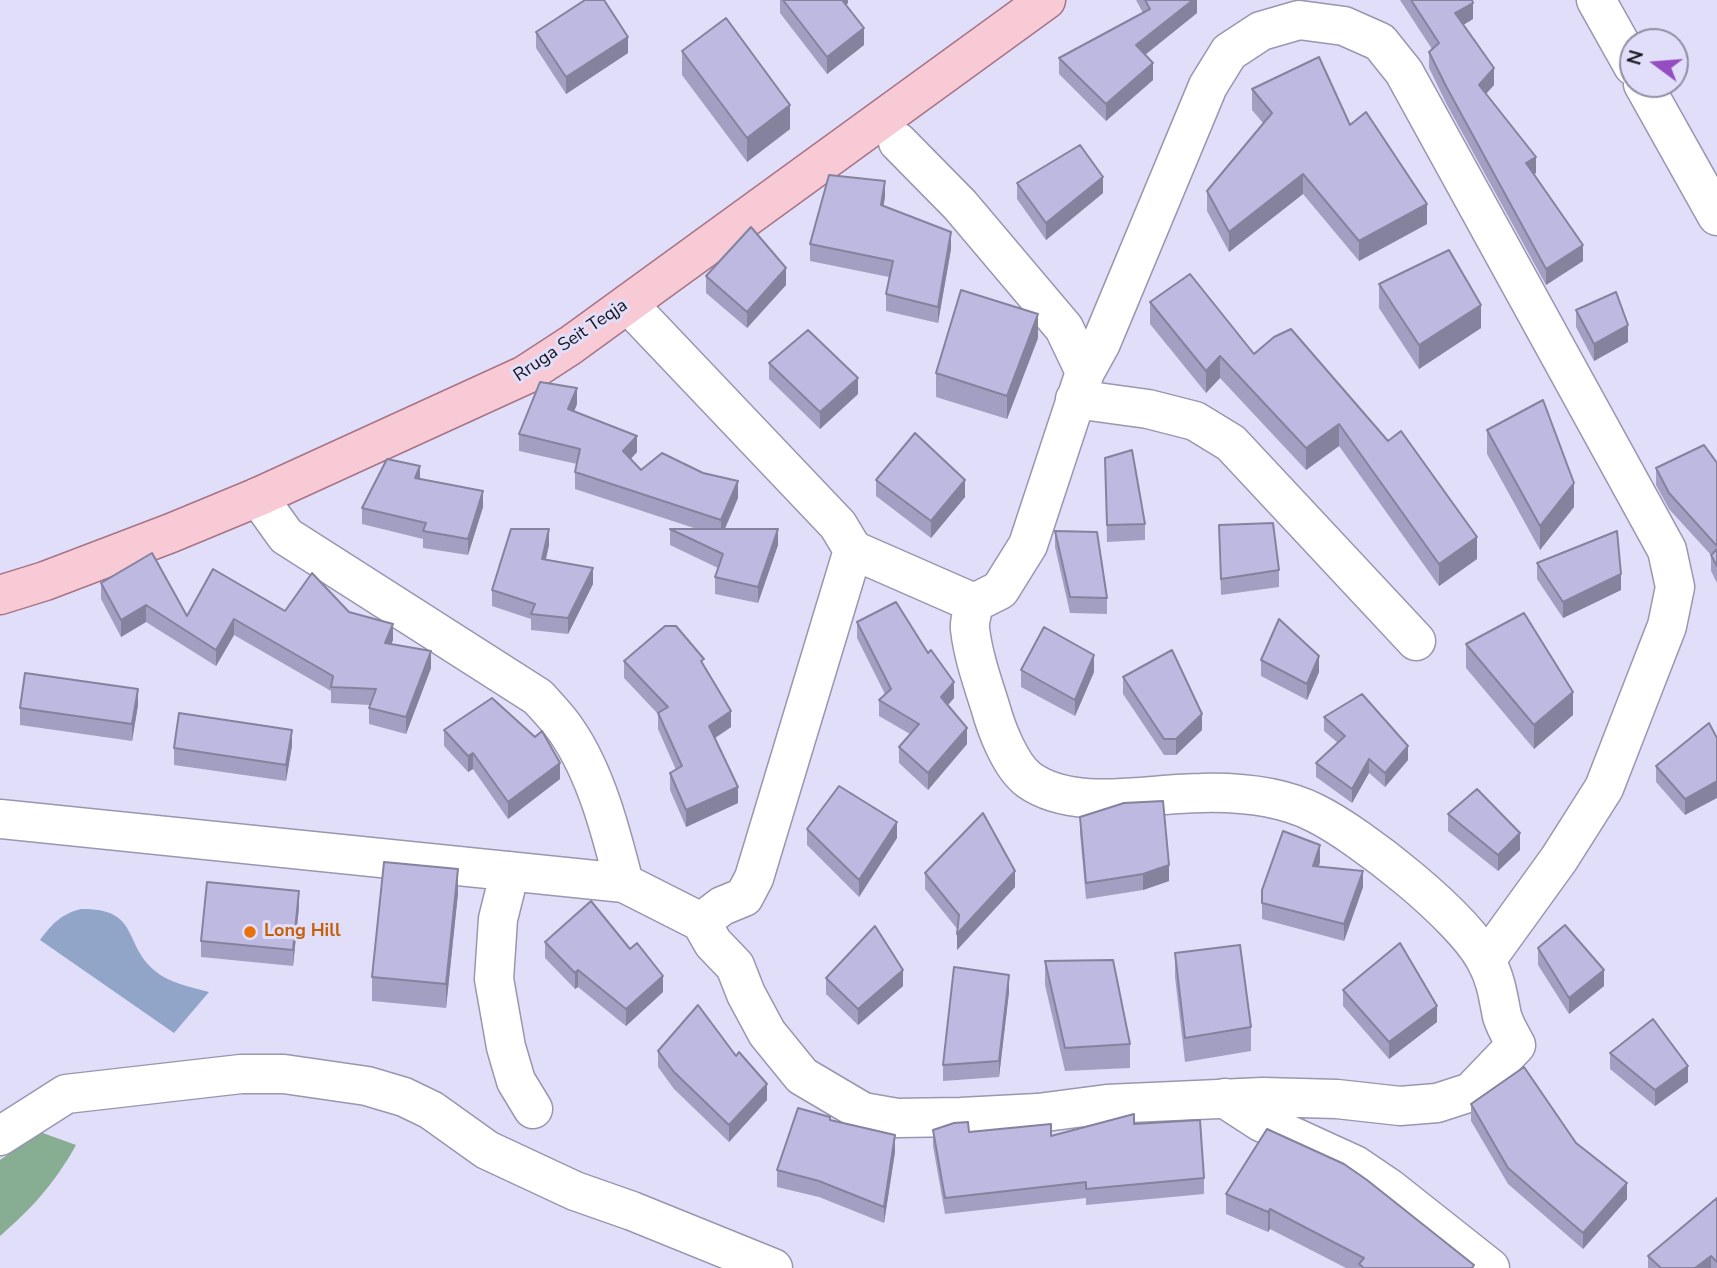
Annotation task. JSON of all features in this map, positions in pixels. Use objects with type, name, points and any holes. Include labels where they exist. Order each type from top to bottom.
[{"type":"main road","name":"Rruga Seit Teqja","points":[[0,595],[45,581],[258,497],[525,375],[628,304],[1046,0]]},
{"type":"street","points":[[1596,0],[1619,41]]},
{"type":"street","points":[[974,603],[1000,590],[1028,545],[1080,385],[1101,343],[1208,86],[1229,52],[1261,31],[1299,20],[1344,26],[1380,42],[1405,72],[1667,550],[1675,587],[1667,625],[1604,788],[1559,859],[1486,960]]},
{"type":"street","points":[[1651,98],[1717,216]]},
{"type":"street","points":[[898,142],[960,205],[1064,328],[1080,385]]},
{"type":"street","points":[[628,304],[838,525],[853,550],[974,603]]},
{"type":"street","points":[[1080,385],[1148,409],[1195,421],[1231,443],[1416,641]]},
{"type":"street","points":[[258,497],[286,536],[538,696],[566,730],[587,771],[606,814],[624,883]]},
{"type":"street","points":[[701,922],[722,906],[744,897],[754,878],[853,550]]},
{"type":"street","points":[[0,818],[624,883],[701,922],[713,943],[735,966],[746,994],[767,1033],[802,1076],[863,1112],[897,1118],[1038,1113],[1107,1104],[1224,1098],[1337,1099],[1400,1106],[1437,1103],[1471,1092],[1516,1045],[1503,1019],[1499,990],[1486,960],[1468,934],[1418,887],[1357,838],[1314,812],[1280,801],[1237,794],[1199,793],[1103,799],[1066,796],[1029,779],[1010,757],[981,679],[970,627],[974,603]]},
{"type":"street","points":[[510,871],[498,919],[494,979],[506,1047],[516,1081],[533,1109]]},
{"type":"street","points":[[0,1136],[66,1094],[241,1074],[284,1074],[368,1086],[404,1097],[431,1110],[487,1150],[575,1191],[774,1268]]},
{"type":"street","points":[[1224,1098],[1261,1122],[1355,1165],[1389,1188],[1490,1268]]},
{"type":"green space","points":[[40,1132],[76,1145],[42,1194],[0,1236],[0,1160]]},
{"type":"water","points":[[81,909],[113,914],[128,929],[144,960],[154,970],[173,981],[209,992],[174,1033],[40,940],[57,920]]},
{"type":"building","points":[[585,0],[604,0],[628,37],[566,77],[536,32]]},
{"type":"building","points":[[783,0],[842,0],[864,28],[827,57]]},
{"type":"building","points":[[1145,0],[1193,0],[1136,45],[1153,63],[1106,104],[1059,58],[1150,9]]},
{"type":"building","points":[[1411,0],[1472,0],[1473,3],[1455,13],[1494,68],[1479,85],[1536,157],[1526,163],[1583,245],[1546,269],[1447,88],[1429,52],[1439,43]]},
{"type":"building","points":[[726,18],[790,105],[747,138],[682,51]]},
{"type":"building","points":[[1319,57],[1350,125],[1366,112],[1427,204],[1359,241],[1303,174],[1229,232],[1207,191],[1272,113],[1252,89]]},
{"type":"building","points":[[1080,145],[1103,177],[1046,223],[1017,183]]},
{"type":"building","points":[[829,175],[885,181],[881,205],[951,232],[938,307],[886,294],[893,261],[810,244]]},
{"type":"building","points":[[751,227],[786,268],[747,312],[706,276]]},
{"type":"building","points":[[1449,250],[1481,305],[1419,345],[1379,284]]},
{"type":"building","points":[[1190,274],[1254,354],[1274,337],[1291,329],[1388,441],[1401,431],[1477,537],[1439,564],[1339,424],[1306,448],[1220,356],[1206,371],[1150,302]]},
{"type":"building","points":[[961,290],[1038,314],[1007,396],[936,373]]},
{"type":"building","points":[[1616,292],[1628,325],[1594,344],[1576,310]]},
{"type":"building","points":[[808,330],[858,378],[820,412],[769,363]]},
{"type":"building","points":[[540,382],[577,388],[568,409],[637,436],[623,451],[641,470],[662,453],[703,473],[738,481],[721,520],[575,472],[580,449],[519,434]]},
{"type":"building","points":[[1543,400],[1574,483],[1540,526],[1487,430]]},
{"type":"building","points":[[915,433],[965,480],[931,521],[876,480]]},
{"type":"building","points":[[1704,445],[1717,463],[1717,546],[1669,493],[1656,468]]},
{"type":"building","points":[[1132,450],[1145,524],[1107,525],[1105,458]]},
{"type":"building","points":[[387,459],[420,466],[415,478],[483,491],[468,539],[423,531],[426,523],[362,508]]},
{"type":"building","points":[[1273,523],[1279,570],[1221,579],[1219,525]]},
{"type":"building","points":[[511,529],[549,529],[542,559],[593,568],[568,618],[531,614],[535,604],[492,590]]},
{"type":"building","points":[[670,529],[778,529],[758,587],[715,577],[723,554]]},
{"type":"building","points":[[1055,531],[1097,532],[1107,598],[1070,597]]},
{"type":"building","points":[[1617,531],[1621,574],[1563,602],[1537,563]]},
{"type":"building","points":[[1717,549],[1717,566],[1711,555]]},
{"type":"building","points":[[152,553],[187,616],[213,569],[285,611],[312,573],[349,612],[393,624],[385,643],[431,651],[406,717],[369,708],[376,689],[331,687],[333,676],[234,619],[216,650],[146,605],[121,620],[101,583]]},
{"type":"building","points":[[896,602],[928,653],[931,650],[954,682],[941,697],[967,728],[928,773],[899,747],[919,724],[879,700],[891,689],[857,622]]},
{"type":"building","points":[[1524,613],[1573,692],[1534,725],[1466,644]]},
{"type":"building","points":[[1279,619],[1319,656],[1307,684],[1261,660]]},
{"type":"building","points":[[665,626],[676,626],[704,659],[701,661],[731,711],[709,726],[738,787],[686,810],[670,773],[682,766],[658,713],[668,707],[624,661]]},
{"type":"building","points":[[1044,627],[1094,655],[1075,700],[1021,670]]},
{"type":"building","points":[[1172,650],[1202,714],[1176,739],[1164,739],[1123,677]]},
{"type":"building","points":[[25,673],[138,689],[132,724],[20,708]]},
{"type":"building","points":[[1362,694],[1408,746],[1385,773],[1369,759],[1352,789],[1316,763],[1345,736],[1324,717]]},
{"type":"building","points":[[492,698],[535,737],[542,731],[560,763],[508,802],[473,753],[468,756],[444,730]]},
{"type":"building","points":[[179,713],[292,730],[286,765],[174,748]]},
{"type":"building","points":[[1709,723],[1717,738],[1717,781],[1685,799],[1656,766]]},
{"type":"building","points":[[839,786],[897,822],[859,880],[807,829]]},
{"type":"building","points":[[1477,789],[1520,833],[1498,855],[1448,814]]},
{"type":"building","points":[[1163,801],[1169,865],[1143,874],[1086,883],[1080,817],[1124,803]]},
{"type":"building","points":[[983,813],[1015,871],[957,934],[959,915],[925,873]]},
{"type":"building","points":[[1283,831],[1320,845],[1313,866],[1363,871],[1344,924],[1262,903],[1262,890]]},
{"type":"building","points":[[384,862],[458,869],[446,984],[372,977]]},
{"type":"building","name":"Long Hill","points":[[207,882],[299,891],[293,950],[201,941]]},
{"type":"building","points":[[591,901],[630,949],[637,943],[663,976],[626,1009],[578,970],[575,973],[545,942]]},
{"type":"building","points":[[1565,925],[1604,970],[1569,998],[1538,948]]},
{"type":"building","points":[[875,926],[903,970],[858,1009],[826,978]]},
{"type":"building","points":[[1400,943],[1437,1006],[1389,1042],[1343,990]]},
{"type":"building","points":[[1240,945],[1251,1027],[1185,1038],[1175,953]]},
{"type":"building","points":[[1113,960],[1130,1044],[1065,1048],[1045,961]]},
{"type":"building","points":[[954,967],[1009,975],[999,1061],[943,1065]]},
{"type":"building","points":[[698,1005],[736,1056],[739,1052],[767,1084],[729,1125],[674,1072],[658,1051]]},
{"type":"building","points":[[1653,1019],[1688,1066],[1655,1090],[1610,1053]]},
{"type":"building","points":[[1524,1067],[1576,1143],[1627,1183],[1583,1233],[1508,1168],[1471,1104]]},
{"type":"building","points":[[798,1108],[830,1117],[830,1120],[895,1135],[884,1207],[819,1181],[777,1170]]},
{"type":"building","points":[[1134,1114],[1134,1124],[1200,1120],[1204,1178],[1086,1189],[1086,1182],[945,1198],[933,1130],[954,1123],[968,1122],[969,1132],[1051,1124],[1051,1136]]},
{"type":"building","points":[[1267,1129],[1344,1164],[1474,1265],[1472,1268],[1364,1268],[1359,1264],[1364,1258],[1270,1209],[1268,1212],[1226,1194]]},
{"type":"building","points":[[1717,1198],[1717,1262],[1711,1256],[1695,1268],[1661,1268],[1648,1256]]},
{"type":"place","name":"Long Hill","points":[[250,932]]}]
